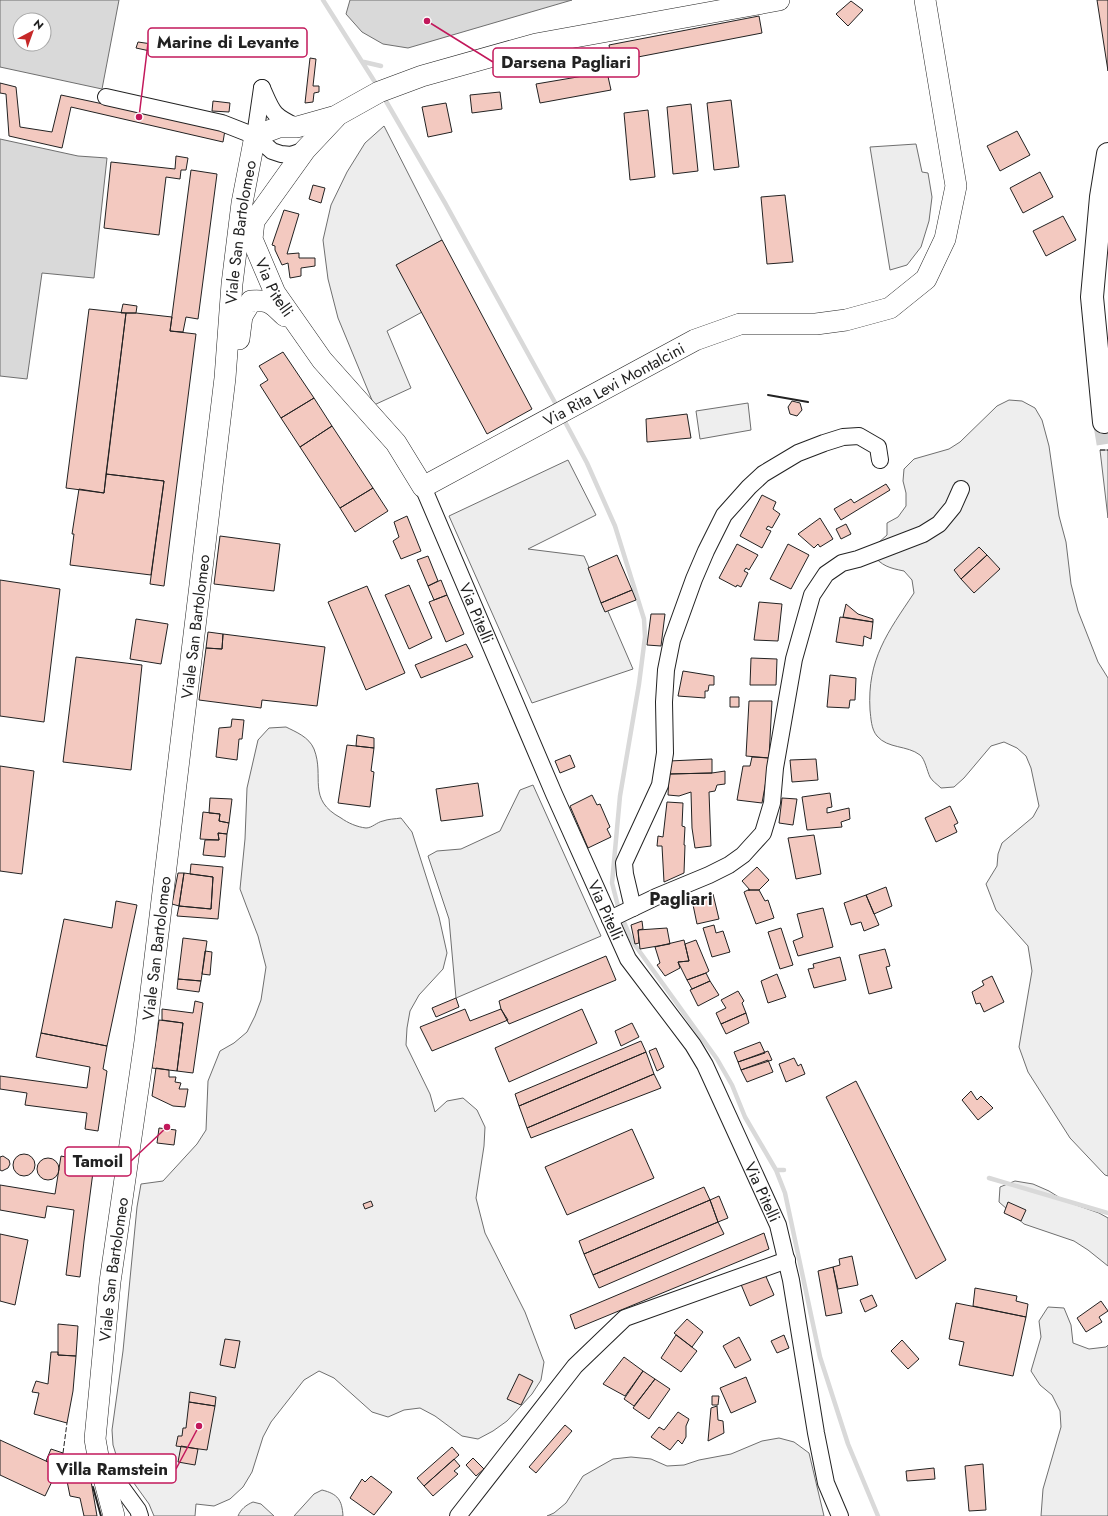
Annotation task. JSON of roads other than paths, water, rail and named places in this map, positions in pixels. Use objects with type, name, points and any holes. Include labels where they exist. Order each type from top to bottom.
[{"type":"highway","points":[[1104,422],[1092,298],[1101,197],[1108,154]]},
{"type":"main road","points":[[255,136],[279,127],[297,127],[336,116],[384,90],[422,76],[536,44],[779,0]]},
{"type":"main road","name":"Via Rita Levi Montalcini","points":[[423,487],[695,340],[740,324],[816,324],[846,320],[890,308],[926,279],[945,239],[956,186],[925,0]]},
{"type":"main road","points":[[305,150],[336,116]]},
{"type":"main road","name":"Viale San Bartolomeo","points":[[114,1516],[95,1439],[110,1282],[145,1042],[226,378],[232,284],[242,203],[255,136]]},
{"type":"main road","name":"Via Pitelli","points":[[305,150],[253,230],[275,293],[322,360],[396,443],[423,487]]},
{"type":"main road","name":"Via Pitelli","points":[[242,316],[251,301],[266,300],[303,331]]},
{"type":"main road","name":"Viale San Bartolomeo","points":[[226,378],[232,376],[234,370],[242,316]]},
{"type":"street","name":"Viale San Bartolomeo","points":[[255,136],[262,88],[272,110],[278,117],[297,127]]},
{"type":"street","points":[[106,97],[222,123],[255,136],[272,151],[281,154],[291,155],[305,150]]},
{"type":"street","points":[[631,909],[624,863],[660,785],[665,753],[664,702],[666,670],[672,640],[694,579],[724,515],[748,486],[763,474],[798,453],[824,443],[843,437],[859,436],[878,447],[880,460]]},
{"type":"street","name":"Via Pitelli","points":[[423,487],[554,794],[628,959],[693,1045],[705,1065],[778,1225],[787,1260],[816,1433],[826,1483],[840,1516]]},
{"type":"street","points":[[611,919],[729,865],[743,855],[763,832],[772,803],[775,768],[794,659],[812,595],[826,574],[842,563],[858,559],[923,534],[939,524],[953,507],[961,490]]},
{"type":"street","points":[[458,1516],[575,1366],[625,1318],[787,1260]]},
{"type":"street","points":[[98,1456],[138,1510],[140,1516]]},
{"type":"waterway","points":[[323,0],[378,87]]},
{"type":"waterway","points":[[364,62],[381,66]]},
{"type":"waterway","points":[[383,96],[445,203],[558,408]]},
{"type":"waterway","points":[[563,418],[587,463],[615,526],[644,619],[645,637],[639,684],[620,796],[612,883],[619,910],[632,941],[717,1059],[732,1085],[745,1117],[776,1170],[785,1193],[820,1357],[848,1444],[878,1516]]},
{"type":"waterway","points":[[776,1170],[784,1170]]},
{"type":"waterway","points":[[989,1178],[1108,1213]]},
{"type":"tunnel","points":[[1104,422],[1108,446]]},
{"type":"place","name":"Darsena Pagliari","points":[[427,21]]},
{"type":"place","name":"Marine di Levante","points":[[139,117]]},
{"type":"place","name":"Tamoil","points":[[167,1127]]},
{"type":"place","name":"Villa Ramstein","points":[[199,1426]]},
{"type":"district","name":"Pagliari","points":[[681,899]]}]
